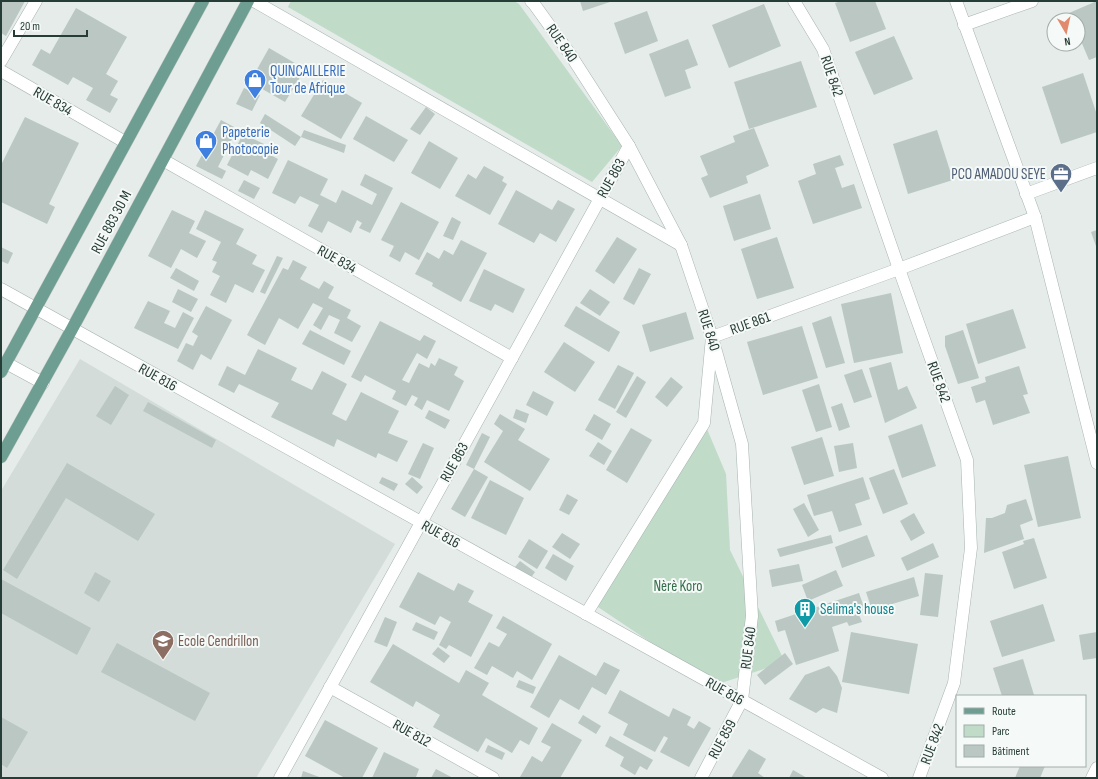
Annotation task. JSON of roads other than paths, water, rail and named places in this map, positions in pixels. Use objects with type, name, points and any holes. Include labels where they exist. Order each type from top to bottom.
[{"type":"main road","points":[[3,367],[203,1]]},
{"type":"main road","name":"RUE 883 30 M","points":[[1,457],[43,383],[248,1]]},
{"type":"street","points":[[1,60],[36,1]]},
{"type":"street","points":[[254,1],[681,245]]},
{"type":"street","name":"RUE 840","points":[[531,1],[570,54],[629,146],[681,245],[712,337],[742,444],[752,616],[742,700]]},
{"type":"street","name":"RUE 842","points":[[794,1],[823,48],[967,460],[971,548],[954,683],[919,778]]},
{"type":"street","points":[[956,1],[1035,217],[1097,463]]},
{"type":"street","points":[[964,24],[1032,1]]},
{"type":"street","name":"RUE 834","points":[[1,71],[125,142]]},
{"type":"street","name":"RUE 863","points":[[280,778],[629,146]]},
{"type":"street","name":"RUE 834","points":[[163,160],[512,358]]},
{"type":"street","points":[[1026,194],[1097,168]]},
{"type":"street","name":"RUE 861","points":[[586,614],[704,423],[712,337],[899,269],[1035,217]]},
{"type":"street","name":"RUE 816","points":[[1,289],[882,778]]},
{"type":"street","points":[[3,367],[43,383]]},
{"type":"street","name":"RUE 812","points":[[330,687],[493,778]]},
{"type":"street","name":"RUE 859","points":[[701,778],[742,700]]},
{"type":"street","points":[[1092,778],[1097,768]]},
{"type":"place","name":"QUINCAILLERIE Tour de Afrique","points":[[255,100]]},
{"type":"place","name":"Papeterie Photocopie","points":[[206,160]]},
{"type":"place","name":"PCO AMADOU SEYE","points":[[1061,194]]},
{"type":"place","name":"Selima's house","points":[[805,628]]},
{"type":"place","name":"Ecole Cendrillon","points":[[163,660]]},
{"type":"park label","name":"Nèrè Koro","points":[[678,586]]}]
